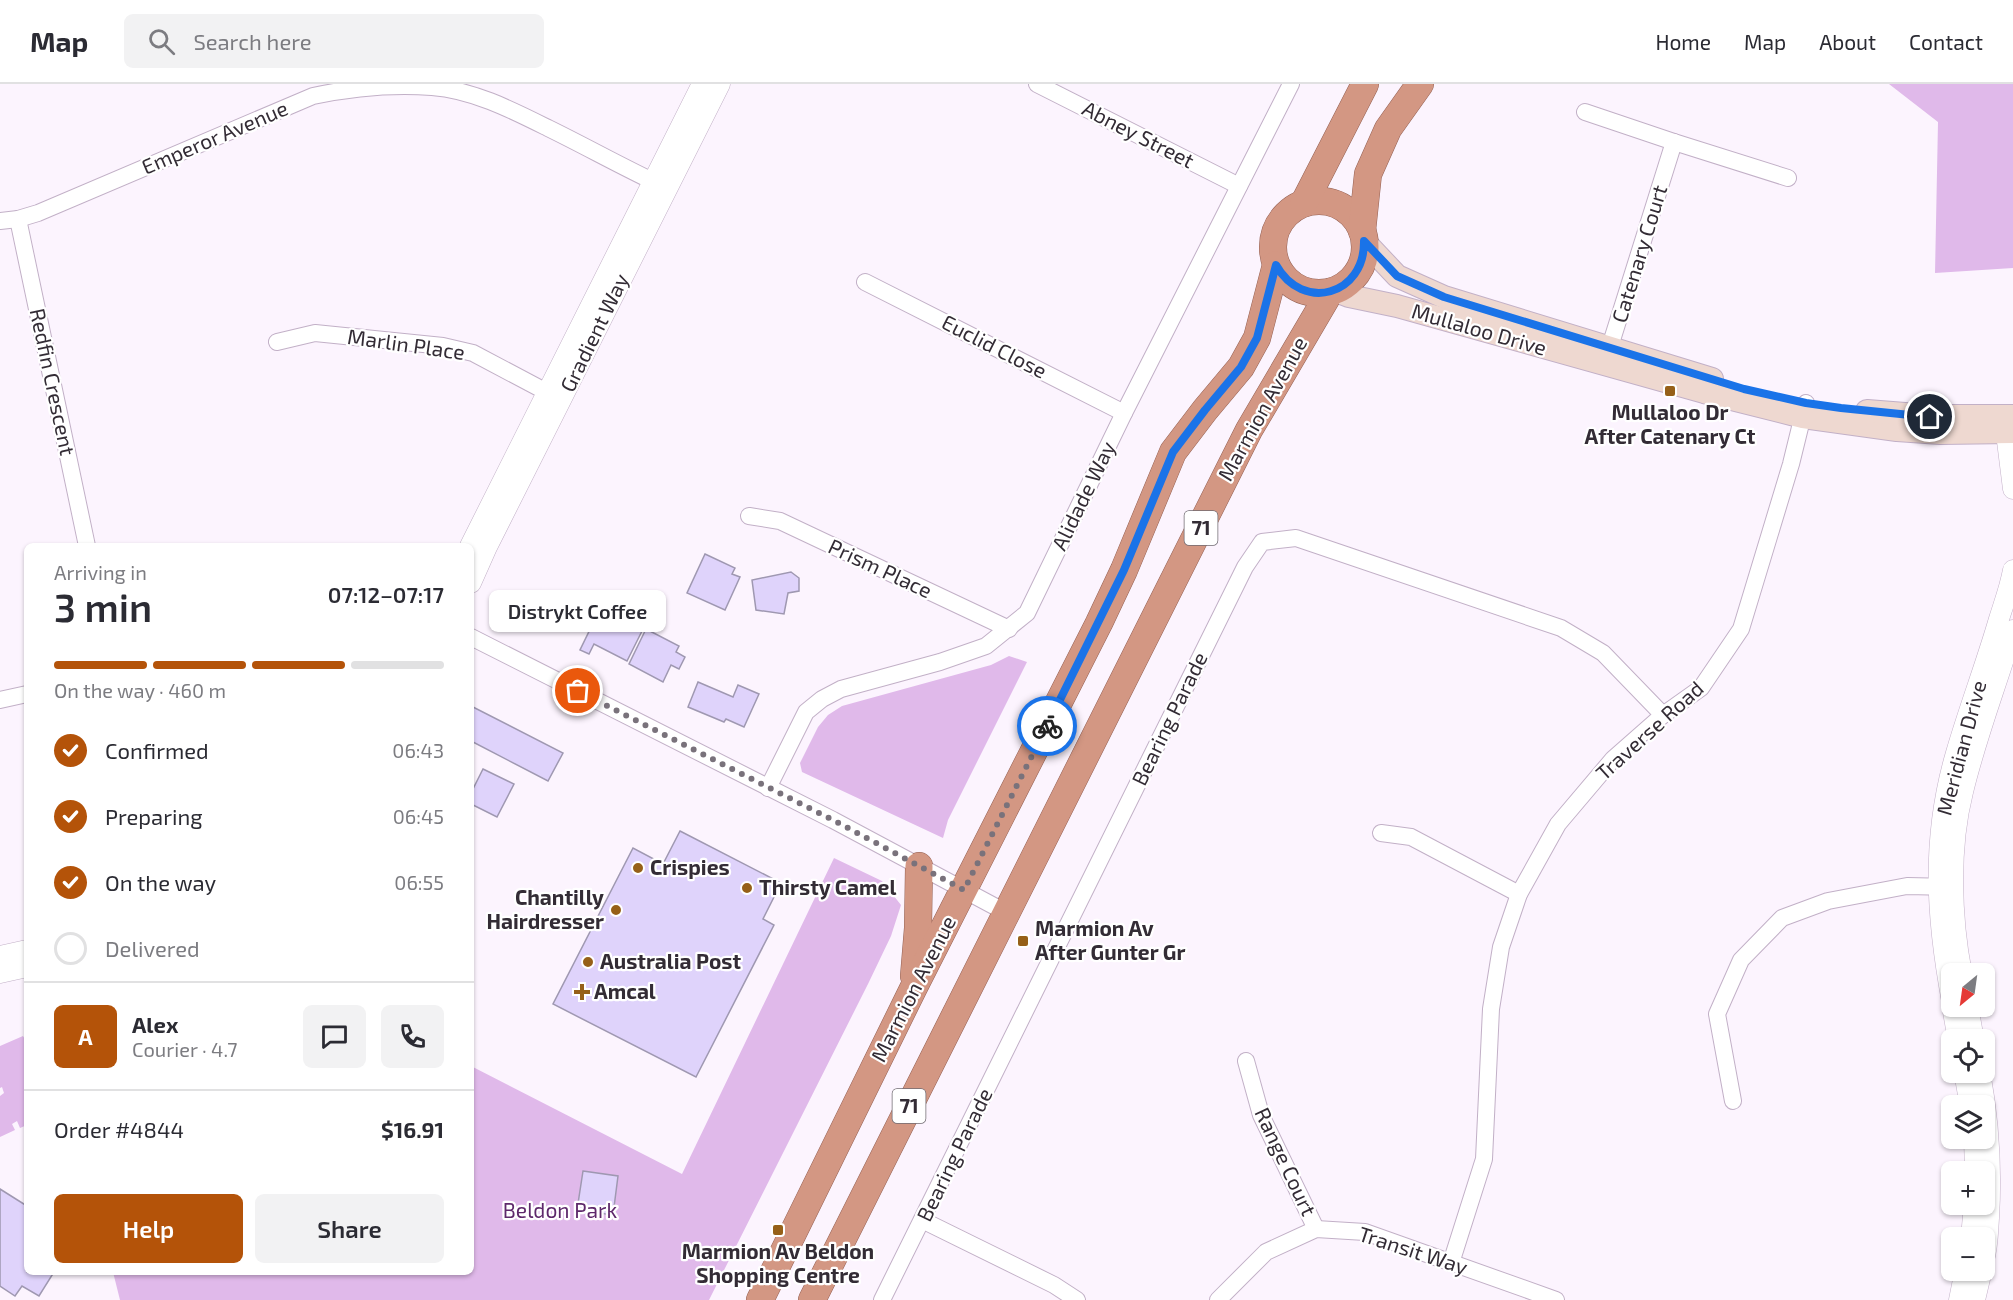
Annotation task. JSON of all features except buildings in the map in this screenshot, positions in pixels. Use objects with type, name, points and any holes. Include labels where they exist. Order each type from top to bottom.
[{"type":"highway","name":"71","points":[[1276,265],[1273,246],[1277,228],[1288,212],[1305,203],[1365,84]]},
{"type":"highway","name":"71","points":[[1332,291],[1350,280],[1361,265],[1364,253],[1363,236],[1368,174],[1388,129],[1420,84]]},
{"type":"highway","points":[[1305,203],[1328,202],[1339,206],[1356,220],[1363,236]]},
{"type":"highway","points":[[1276,265],[1282,274],[1298,288],[1308,292],[1332,291]]},
{"type":"highway","name":"Marmion Avenue","points":[[760,1300],[913,989],[1104,613],[1173,452],[1241,367],[1257,338],[1276,265]]},
{"type":"highway","name":"Marmion Avenue","points":[[812,1300],[1249,430],[1332,291]]},
{"type":"highway","points":[[913,989],[918,928],[919,866]]},
{"type":"main road","name":"Mullaloo Drive","points":[[1363,236],[1397,276],[1422,288],[1607,356]]},
{"type":"main road","name":"Mullaloo Drive","points":[[1332,291],[1744,389],[1805,410],[1884,413],[2009,424]]},
{"type":"street","name":"Gradient Way","points":[[660,185],[702,84]]},
{"type":"street","name":"Gradient Way","points":[[472,543],[554,396],[660,185],[720,84]]},
{"type":"street","name":"Abney Street","points":[[1037,84],[1239,186]]},
{"type":"street","name":"Alidade Way","points":[[768,788],[806,712],[822,699],[841,689],[940,662],[986,646],[1027,613],[1124,413],[1291,84]]},
{"type":"street","name":"Emperor Avenue","points":[[0,221],[18,219],[80,195],[313,96],[380,86],[432,87],[458,91],[487,100],[522,115],[660,185]]},
{"type":"street","points":[[1585,112],[1788,178]]},
{"type":"street","name":"Catenary Court","points":[[1607,356],[1674,142]]},
{"type":"street","name":"Redfin Crescent","points":[[18,219],[86,543]]},
{"type":"street","name":"Euclid Close","points":[[864,282],[1124,413]]},
{"type":"street","name":"Marlin Place","points":[[277,342],[315,333],[443,346],[473,353],[554,396]]},
{"type":"street","name":"Gradient Way","points":[[474,576],[554,396]]},
{"type":"street","name":"Traverse Road","points":[[1451,1263],[1484,1159],[1491,1009],[1501,947],[1519,894],[1558,824],[1613,759],[1662,715],[1701,688],[1741,629],[1805,410]]},
{"type":"street","points":[[2009,424],[2013,489]]},
{"type":"street","name":"Prism Place","points":[[749,516],[780,521],[1009,629]]},
{"type":"street","name":"Bearing Parade","points":[[882,1300],[1245,567],[1262,542],[1296,538],[1562,628],[1603,653],[1662,715]]},
{"type":"street","name":"Meridian Drive","points":[[1945,963],[1940,934],[1962,794],[2008,636],[2013,570]]},
{"type":"street","points":[[474,639],[1007,913]]},
{"type":"street","points":[[0,700],[24,695]]},
{"type":"street","points":[[1381,833],[1411,837],[1519,894]]},
{"type":"street","points":[[1733,1101],[1717,1014],[1741,960],[1782,918],[1828,901],[1906,886],[1946,888]]},
{"type":"street","name":"Meridian Drive","points":[[1946,888],[1960,963]]},
{"type":"street","points":[[0,956],[24,951]]},
{"type":"street","points":[[0,973],[24,968]]},
{"type":"street","name":"Range Court","points":[[1246,1061],[1261,1115],[1316,1229]]},
{"type":"street","points":[[1982,1083],[1991,1162],[1987,1227]]},
{"type":"street","points":[[922,1220],[1054,1285],[1077,1300]]},
{"type":"street","name":"Transit Way","points":[[1218,1300],[1266,1252],[1316,1229],[1365,1232],[1556,1300]]},
{"type":"street","points":[[1959,1300],[1963,1281]]},
{"type":"street","points":[[1975,1300],[1979,1281]]},
{"type":"green space","points":[[1889,84],[2013,84],[2013,268],[1935,273],[1938,122]]},
{"type":"green space","points":[[1009,656],[1027,662],[948,820],[943,838],[802,772],[800,763],[818,727],[828,715],[842,706],[991,665]]},
{"type":"green space","name":"Beldon Park","points":[[834,858],[882,881],[901,905],[891,936],[709,1300],[120,1300],[114,1275],[474,1275],[474,1068],[682,1174]]},
{"type":"green space","points":[[23,1036],[24,1038],[24,1126],[20,1128],[17,1121],[12,1124],[15,1130],[0,1137],[0,1096],[4,1093],[2,1087],[0,1088],[0,1046]]},
{"type":"way so far","points":[[578,691],[833,820],[964,890],[1047,726]]},
{"type":"place","name":"Mullaloo Dr After Catenary Ct","points":[[1670,391]]},
{"type":"place","name":"Distrykt Coffee","points":[[578,691]]},
{"type":"place","name":"Crispies","points":[[638,868]]},
{"type":"place","name":"Thirsty Camel","points":[[747,888]]},
{"type":"place","name":"Chantilly Hairdresser","points":[[616,910]]},
{"type":"place","name":"Marmion Av After Gunter Gr","points":[[1023,941]]},
{"type":"place","name":"Australia Post","points":[[588,962]]},
{"type":"place","name":"Amcal","points":[[582,992]]},
{"type":"place","name":"Marmion Av Beldon Shopping Centre","points":[[778,1230]]},
{"type":"route","points":[[1047,726],[1124,570],[1173,452],[1241,367],[1257,338],[1276,265],[1289,282],[1298,288],[1308,292],[1330,292],[1354,276],[1361,265],[1364,241],[1397,276],[1444,297],[1744,389],[1806,403],[1930,417]]}]
